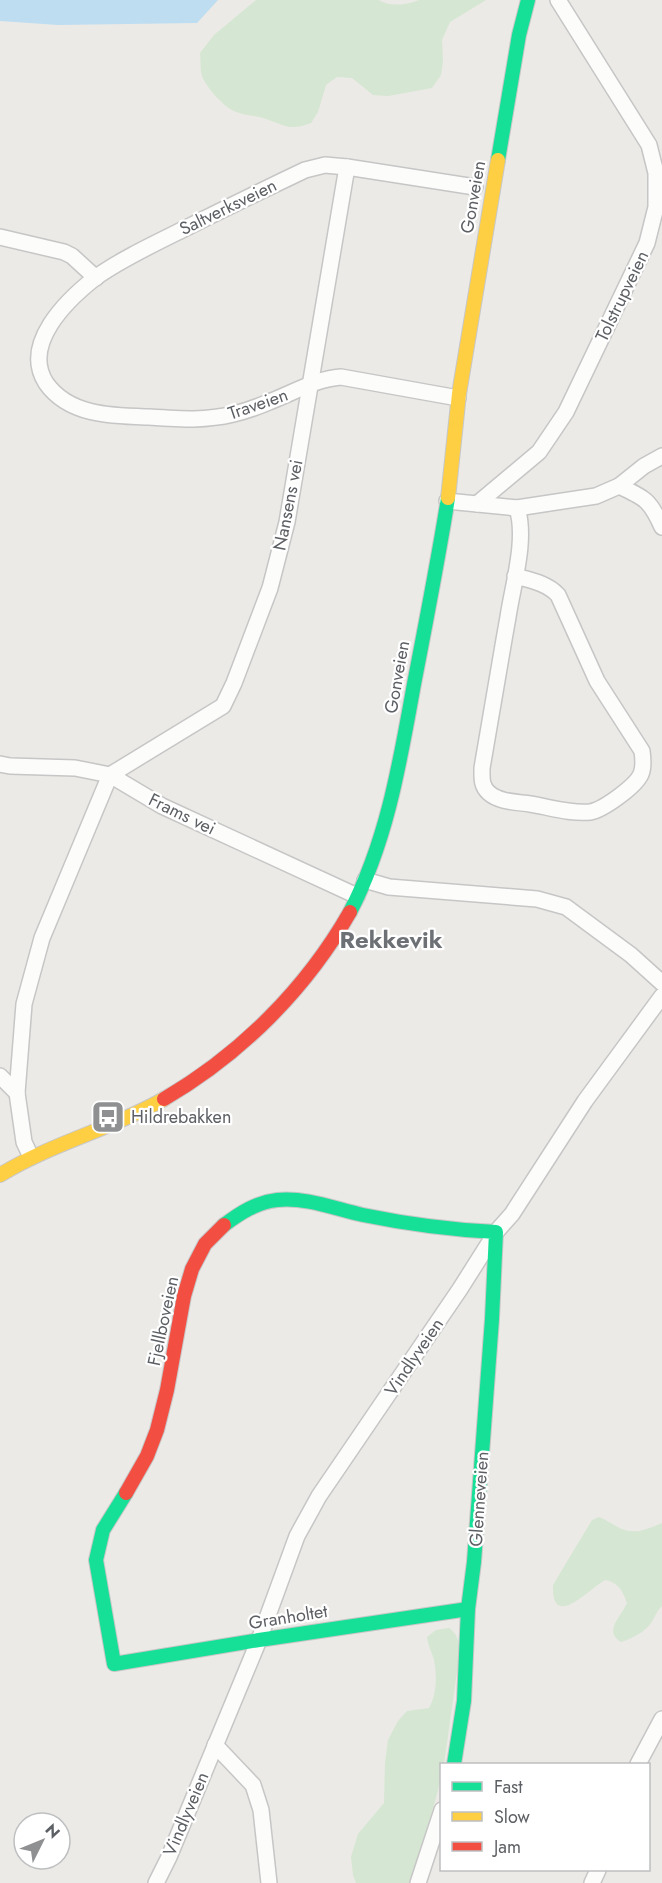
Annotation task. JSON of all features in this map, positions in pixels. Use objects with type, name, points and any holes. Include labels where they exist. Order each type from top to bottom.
[{"type":"street","name":"Gonveien","points":[[0,1175],[31,1156],[127,1118],[219,1063],[256,1032],[323,955],[365,880],[393,796],[447,501],[458,398],[519,35],[528,0]]},
{"type":"street","name":"Tolstrupveien","points":[[477,504],[539,452],[566,412],[647,243],[656,207],[656,173],[649,146],[558,0]]},
{"type":"street","name":"Saltverksveien","points":[[39,365],[40,346],[63,306],[96,278],[155,243],[305,170],[325,165],[347,167],[475,187]]},
{"type":"street","name":"Nansens vei","points":[[110,776],[223,706],[230,691],[270,588],[287,522],[347,167]]},
{"type":"street","points":[[0,237],[64,252],[72,256],[96,278]]},
{"type":"street","name":"Traveien","points":[[39,365],[43,378],[57,395],[72,405],[105,415],[194,419],[230,416],[269,403],[326,378],[341,377],[458,398]]},
{"type":"street","points":[[447,501],[517,508],[596,496],[619,486],[644,466],[662,456]]},
{"type":"street","points":[[619,486],[641,496],[649,503],[662,527]]},
{"type":"street","points":[[515,576],[544,585],[558,595],[597,681],[642,751],[641,775],[629,788],[591,812],[574,812],[504,800],[491,795],[482,780],[482,768],[522,535],[517,508]]},
{"type":"street","name":"Frams vei","points":[[0,764],[75,768],[110,776],[162,806],[357,896]]},
{"type":"street","points":[[31,1156],[24,1142],[17,1093],[24,1004],[42,938],[110,776]]},
{"type":"street","points":[[365,880],[389,886],[537,899],[566,907],[631,955],[662,983]]},
{"type":"street","name":"Vindlyveien","points":[[156,1883],[169,1857],[259,1640],[297,1536],[319,1496],[496,1233],[517,1206],[585,1101],[662,996]]},
{"type":"street","points":[[0,1076],[17,1093]]},
{"type":"street","name":"Fjellboveien","points":[[114,1664],[96,1560],[99,1542],[103,1530],[144,1462],[157,1431],[187,1283],[200,1251],[215,1234],[237,1214],[256,1204],[276,1200],[303,1201],[369,1216],[473,1232],[496,1233]]},
{"type":"street","name":"Glenneveien","points":[[453,1763],[464,1701],[468,1609],[474,1562],[496,1233]]},
{"type":"street","name":"Granholtet","points":[[114,1664],[468,1609]]},
{"type":"street","points":[[639,1763],[662,1719]]},
{"type":"street","name":"Vindlyveien","points":[[216,1745],[253,1785],[261,1810],[269,1883]]},
{"type":"street","points":[[418,1883],[440,1813]]},
{"type":"green space","points":[[256,0],[379,0],[388,4],[399,4],[419,0],[486,0],[450,22],[442,40],[441,75],[432,88],[388,96],[373,95],[352,78],[337,77],[326,85],[318,112],[311,123],[293,127],[230,109],[211,91],[202,76],[200,53],[214,35]]},
{"type":"green space","points":[[599,1517],[628,1531],[645,1530],[662,1523],[662,1606],[645,1629],[621,1642],[616,1638],[613,1629],[627,1603],[617,1585],[605,1580],[573,1603],[565,1606],[558,1605],[554,1599],[553,1585],[592,1520]]},
{"type":"green space","points":[[449,1628],[453,1631],[459,1645],[459,1658],[444,1763],[440,1763],[440,1780],[435,1802],[419,1854],[409,1883],[356,1883],[351,1857],[358,1834],[384,1803],[388,1740],[398,1721],[407,1711],[429,1708],[434,1697],[436,1679],[434,1660],[427,1637],[436,1630]]},
{"type":"water","points":[[0,0],[218,0],[197,23],[58,25],[0,21]]},
{"type":"traffic: fast","points":[[498,160],[519,35],[528,0]]},
{"type":"traffic: fast","points":[[350,912],[374,857],[391,801],[448,498]]},
{"type":"traffic: fast","points":[[224,1225],[243,1212],[270,1201],[299,1200],[413,1224],[496,1232],[474,1562],[468,1609],[464,1701],[454,1763]]},
{"type":"traffic: fast","points":[[126,1493],[103,1530],[96,1560],[114,1664],[468,1609]]},
{"type":"traffic: slow","points":[[448,498],[459,394],[498,160]]},
{"type":"traffic: slow","points":[[0,1175],[40,1154],[124,1119],[164,1099]]},
{"type":"traffic: jam","points":[[164,1099],[219,1062],[269,1017],[313,967],[350,912]]},
{"type":"traffic: jam","points":[[126,1493],[147,1456],[157,1430],[167,1390],[184,1296],[192,1269],[205,1244],[224,1225]]},
{"type":"place","name":"Hildrebakken","points":[[108,1117]]},
{"type":"district","name":"Rekkevik","points":[[391,939]]}]
